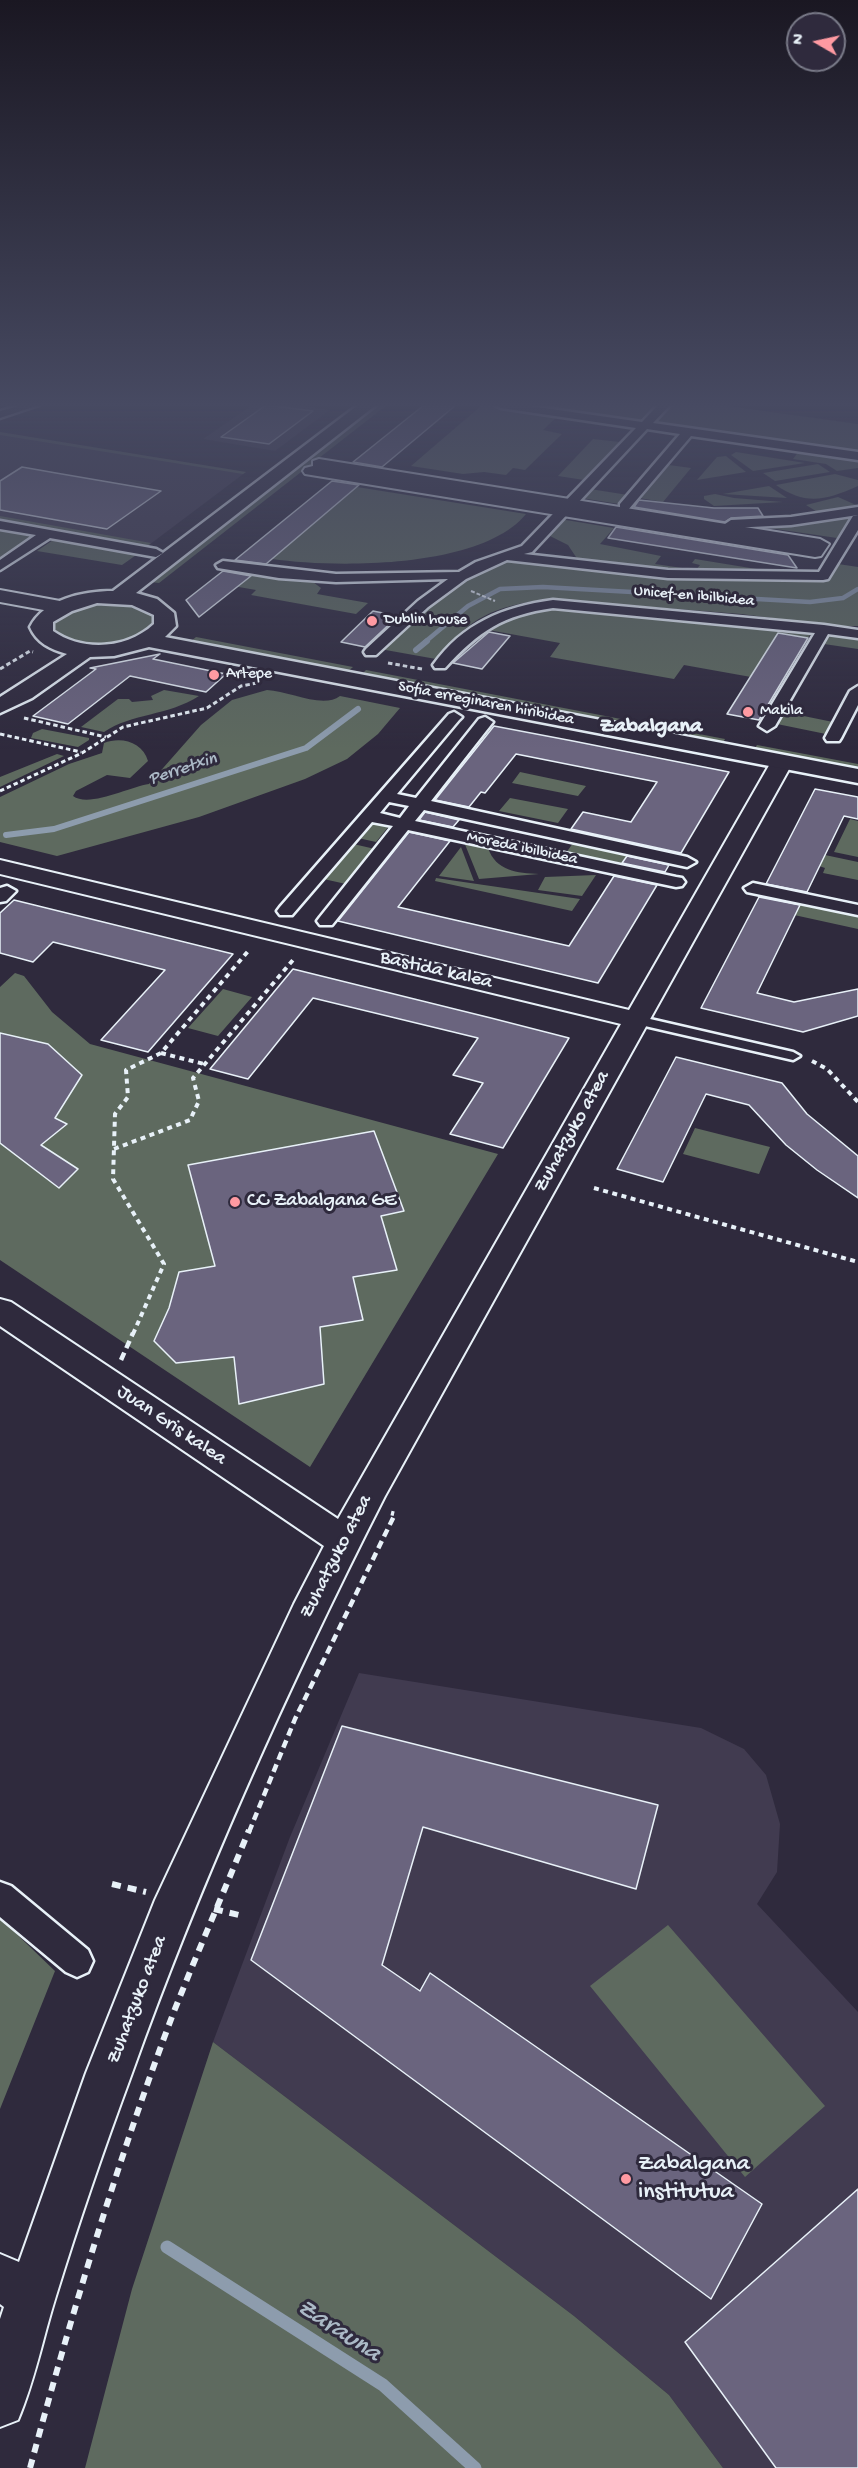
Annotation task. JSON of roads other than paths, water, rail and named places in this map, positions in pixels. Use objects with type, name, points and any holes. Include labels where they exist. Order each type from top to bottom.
[{"type":"main road","points":[[118,597],[223,520]]},
{"type":"main road","points":[[238,528],[248,520]]},
{"type":"main road","points":[[156,596],[164,613],[157,633],[119,648],[86,650],[55,643],[46,637],[42,629],[43,621],[60,607],[87,599],[118,597],[156,596]]},
{"type":"main road","name":"Sofia erreginaren hiribidea","points":[[157,633],[858,759]]},
{"type":"main road","name":"Sofia erreginaren hiribidea","points":[[157,633],[858,776]]},
{"type":"main road","points":[[0,685],[26,669],[55,643]]},
{"type":"main road","points":[[7,711],[24,693],[86,650]]},
{"type":"street","points":[[371,652],[423,604],[463,581],[481,565],[527,549],[554,520]]},
{"type":"street","points":[[635,520],[815,552],[820,544],[652,520]]},
{"type":"street","points":[[731,524],[797,520]]},
{"type":"street","name":"Unicef-en ibilbidea","points":[[505,556],[668,574],[753,577],[823,576],[857,520]]},
{"type":"street","points":[[0,525],[156,553]]},
{"type":"street","points":[[0,566],[47,534]]},
{"type":"street","points":[[223,565],[261,572],[336,578],[424,573],[463,581]]},
{"type":"street","points":[[2,599],[60,607]]},
{"type":"street","name":"Unicef-en ibilbidea","points":[[440,665],[477,626],[497,615],[526,607],[569,605],[764,622],[858,634]]},
{"type":"street","points":[[767,726],[824,629]]},
{"type":"street","points":[[833,738],[858,692]]},
{"type":"street","points":[[286,911],[454,717]]},
{"type":"street","points":[[326,921],[485,722]]},
{"type":"street","name":"Zuhatzuko atea","points":[[0,2402],[16,2287],[109,2073],[177,1900],[312,1604],[344,1540],[782,762]]},
{"type":"street","name":"Moreda ibilbidea","points":[[385,796],[687,862]]},
{"type":"street","name":"Moreda ibilbidea","points":[[368,816],[676,882]]},
{"type":"street","name":"Bastida kalea","points":[[0,867],[637,1020]]},
{"type":"street","points":[[753,888],[858,910]]},
{"type":"street","name":"Juan Gris kalea","points":[[0,1310],[344,1540]]},
{"type":"street","points":[[0,1897],[77,1960]]},
{"type":"lane","name":"Bastida kalea","points":[[637,1020],[793,1056]]},
{"type":"waterway","name":"Perretxin","points":[[425,642],[468,606],[500,589],[543,587],[810,602],[843,598],[858,589]]},
{"type":"waterway","name":"Perretxin","points":[[416,650],[427,641]]},
{"type":"waterway","name":"Perretxin","points":[[6,835],[54,829],[306,748],[358,709]]},
{"type":"waterway","name":"Zarauna","points":[[167,2247],[383,2385],[475,2468]]},
{"type":"place","name":"Dublin house","points":[[372,621]]},
{"type":"place","name":"Artepe","points":[[214,675]]},
{"type":"place","name":"Makila","points":[[748,712]]},
{"type":"place","name":"CC Zabalgana GE","points":[[235,1202]]},
{"type":"place","name":"Zabalgana institutua","points":[[626,2179]]},
{"type":"district","name":"Zabalgana","points":[[651,728]]}]
